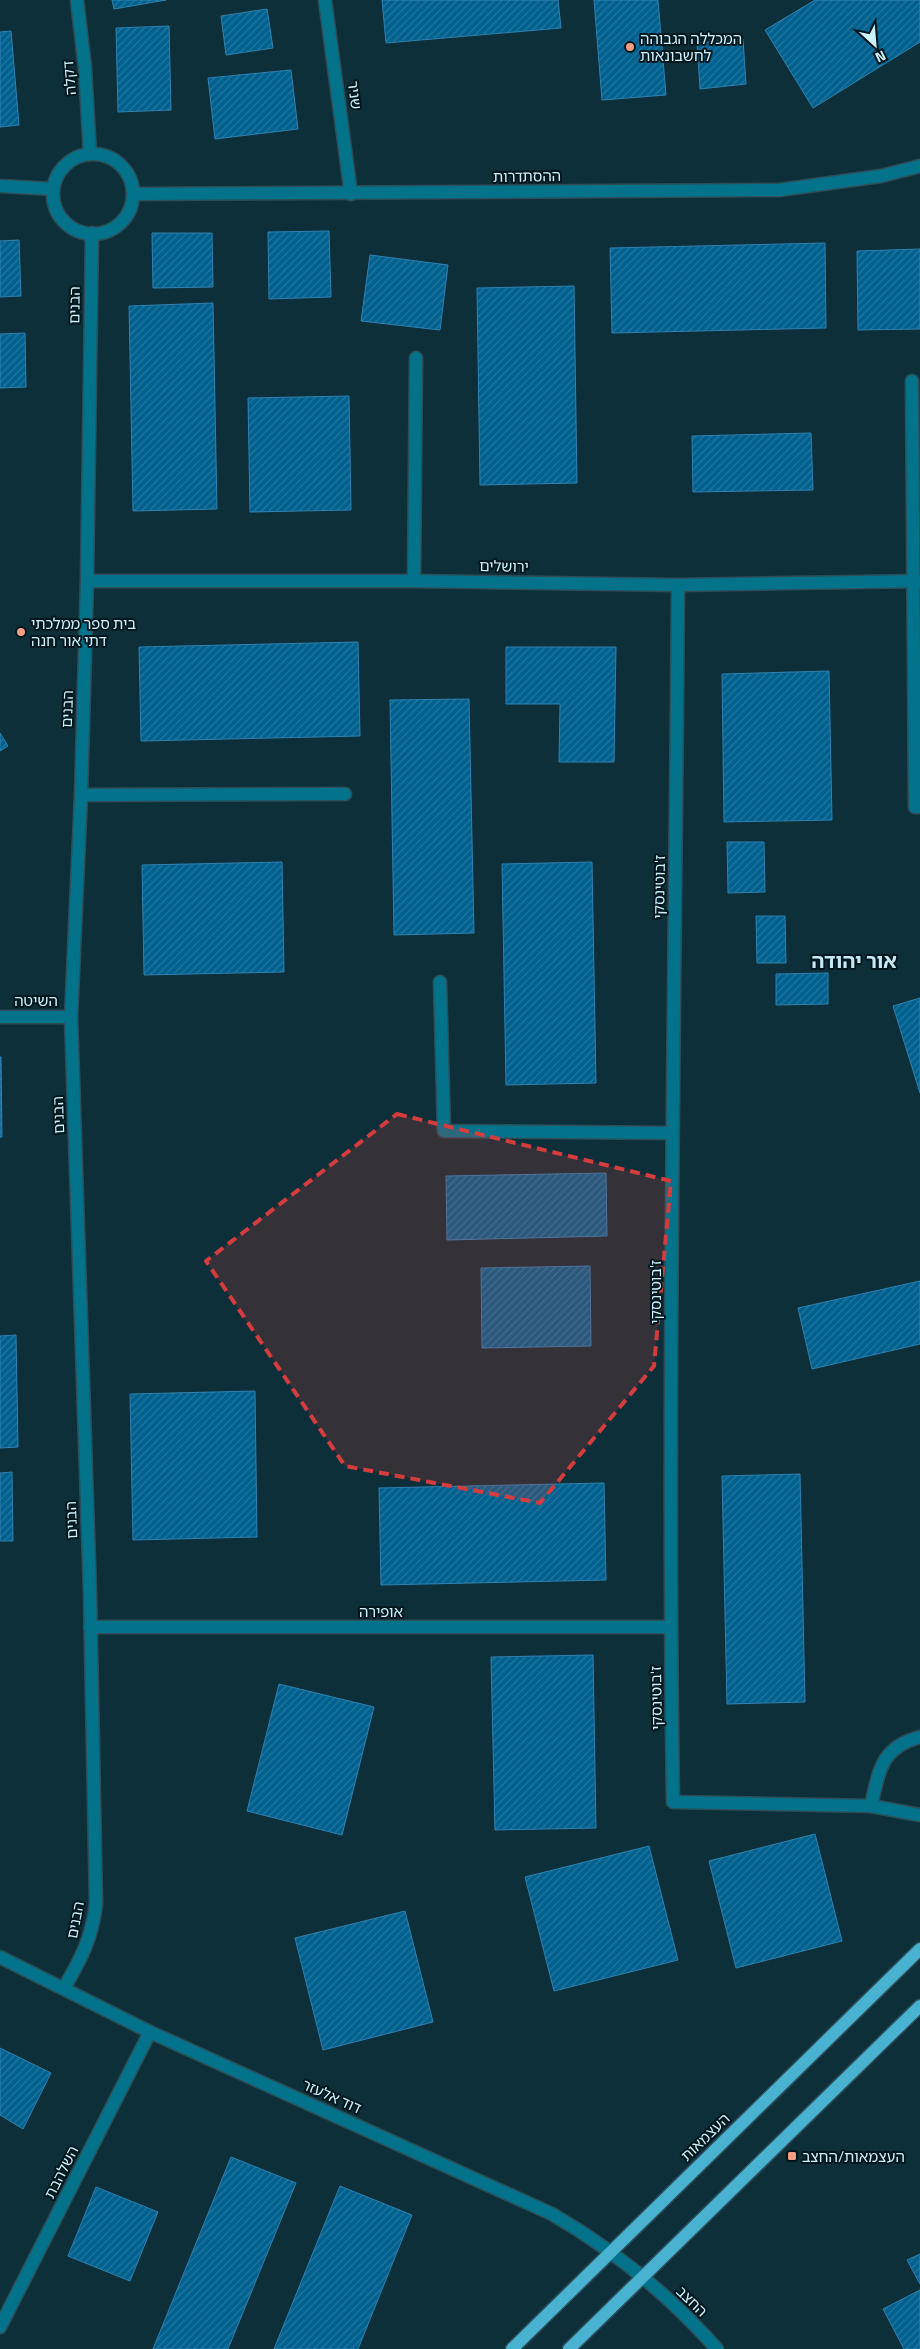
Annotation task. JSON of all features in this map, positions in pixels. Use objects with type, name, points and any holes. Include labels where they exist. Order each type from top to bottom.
[{"type":"main road","name":"העצמאות","points":[[512,2349],[920,1949]]},
{"type":"main road","points":[[569,2349],[920,2006]]},
{"type":"street","name":"דקלה","points":[[77,0],[85,68],[90,154]]},
{"type":"street","name":"שניר","points":[[325,0],[351,194]]},
{"type":"street","points":[[90,154],[101,155],[120,164],[129,178],[133,194],[127,214],[120,222],[103,232],[92,234],[71,227],[62,220],[54,200],[53,189],[62,169],[70,161],[90,154]]},
{"type":"street","name":"ההסתדרות","points":[[133,194],[779,190],[881,176],[920,166]]},
{"type":"street","points":[[0,186],[53,189]]},
{"type":"street","name":"הבנים","points":[[64,1988],[88,1946],[93,1928],[96,1904],[90,1627],[71,1016],[81,795],[87,581],[92,234]]},
{"type":"street","points":[[414,581],[416,358]]},
{"type":"street","points":[[912,381],[917,581],[915,806],[920,806]]},
{"type":"street","name":"ירושלים","points":[[87,581],[414,581],[678,585],[917,581]]},
{"type":"street","name":"ז'בוטינסקי","points":[[678,585],[672,1132],[671,1627],[674,1802],[871,1806],[920,1814]]},
{"type":"street","points":[[81,795],[345,794]]},
{"type":"street","points":[[440,982],[444,1130],[672,1132]]},
{"type":"street","name":"השיטה","points":[[0,1017],[71,1016]]},
{"type":"street","name":"אופירה","points":[[90,1627],[671,1627]]},
{"type":"street","points":[[871,1806],[881,1764],[892,1748],[920,1737]]},
{"type":"street","name":"דוד אלעזר","points":[[0,1956],[150,2032],[552,2214],[612,2251],[643,2277]]},
{"type":"street","name":"השלהבת","points":[[0,2327],[150,2032]]},
{"type":"street","name":"החצב","points":[[643,2277],[717,2349]]},
{"type":"highlighted area","points":[[397,1114],[671,1181],[654,1366],[540,1503],[345,1466],[206,1261]]},
{"type":"building","points":[[112,0],[166,0],[114,9]]},
{"type":"building","points":[[382,0],[558,0],[561,28],[386,43]]},
{"type":"building","name":"המכללה הגבוהה לחשבונאות","points":[[594,0],[658,0],[666,95],[602,100]]},
{"type":"building","points":[[815,0],[920,0],[920,42],[813,108],[765,30]]},
{"type":"building","points":[[267,9],[273,48],[226,55],[221,16]]},
{"type":"building","points":[[169,26],[171,110],[118,112],[116,28]]},
{"type":"building","points":[[11,31],[19,125],[0,127],[0,32]]},
{"type":"building","points":[[743,39],[746,84],[700,89],[697,43]]},
{"type":"building","points":[[291,70],[298,129],[215,139],[208,78]]},
{"type":"building","points":[[329,231],[331,297],[269,299],[268,232]]},
{"type":"building","points":[[152,233],[212,233],[213,287],[153,288]]},
{"type":"building","points":[[19,240],[21,296],[0,297],[0,241]]},
{"type":"building","points":[[825,243],[826,328],[612,333],[610,248]]},
{"type":"building","points":[[920,249],[920,329],[858,330],[857,251]]},
{"type":"building","points":[[370,255],[448,265],[440,330],[361,321]]},
{"type":"building","points":[[574,286],[577,483],[480,485],[477,288]]},
{"type":"building","points":[[213,303],[217,509],[133,511],[129,306]]},
{"type":"building","points":[[25,333],[26,387],[0,388],[0,334]]},
{"type":"building","points":[[349,396],[351,510],[250,512],[248,398]]},
{"type":"building","points":[[811,433],[813,490],[693,492],[692,436]]},
{"type":"building","points":[[358,642],[360,736],[141,741],[139,647]]},
{"type":"building","points":[[506,647],[616,647],[614,762],[559,762],[560,704],[506,704]]},
{"type":"building","points":[[829,671],[832,820],[724,822],[722,674]]},
{"type":"building","points":[[469,699],[474,933],[394,935],[390,700]]},
{"type":"building","points":[[0,733],[8,746],[0,751]]},
{"type":"building","points":[[727,842],[764,842],[765,892],[728,893]]},
{"type":"building","points":[[282,862],[284,972],[144,975],[142,865]]},
{"type":"building","points":[[592,862],[596,1083],[506,1085],[502,864]]},
{"type":"building","points":[[756,916],[785,916],[786,963],[757,963]]},
{"type":"building","points":[[828,973],[828,1004],[776,1005],[776,974]]},
{"type":"building","points":[[920,998],[920,1093],[893,1006]]},
{"type":"building","points":[[1,1057],[2,1137],[0,1137]]},
{"type":"building","points":[[606,1173],[607,1236],[447,1240],[446,1176]]},
{"type":"building","points":[[590,1266],[591,1346],[482,1348],[481,1268]]},
{"type":"building","points":[[920,1281],[920,1344],[812,1369],[798,1308]]},
{"type":"building","points":[[16,1335],[18,1447],[0,1448],[0,1336]]},
{"type":"building","points":[[255,1391],[257,1537],[133,1540],[130,1394]]},
{"type":"building","points":[[12,1472],[13,1541],[0,1541],[0,1473]]},
{"type":"building","points":[[800,1474],[805,1702],[727,1704],[722,1476]]},
{"type":"building","points":[[604,1483],[606,1580],[381,1585],[379,1488]]},
{"type":"building","points":[[593,1655],[596,1828],[495,1830],[491,1657]]},
{"type":"building","points":[[279,1684],[374,1707],[342,1835],[247,1811]]},
{"type":"building","points":[[815,1834],[842,1941],[736,1968],[709,1861]]},
{"type":"building","points":[[649,1846],[678,1960],[554,1991],[525,1877]]},
{"type":"building","points":[[405,1911],[433,2022],[323,2050],[295,1938]]},
{"type":"building","points":[[0,2048],[51,2073],[23,2129],[0,2115]]},
{"type":"building","points":[[231,2157],[296,2183],[228,2349],[153,2349]]},
{"type":"building","points":[[340,2186],[412,2215],[358,2349],[274,2349]]},
{"type":"building","points":[[96,2187],[158,2212],[130,2281],[68,2256]]},
{"type":"building","points":[[920,2254],[920,2284],[907,2260]]},
{"type":"building","points":[[920,2290],[920,2349],[904,2349],[883,2309]]},
{"type":"place","name":"המכללה הגבוהה לחשבונאות","points":[[630,47]]},
{"type":"place","name":"בית ספר ממלכתי דתי אור חנה","points":[[21,632]]},
{"type":"place","name":"העצמאות/החצב","points":[[792,2156]]},
{"type":"district","name":"אור יהודה","points":[[854,960]]}]
